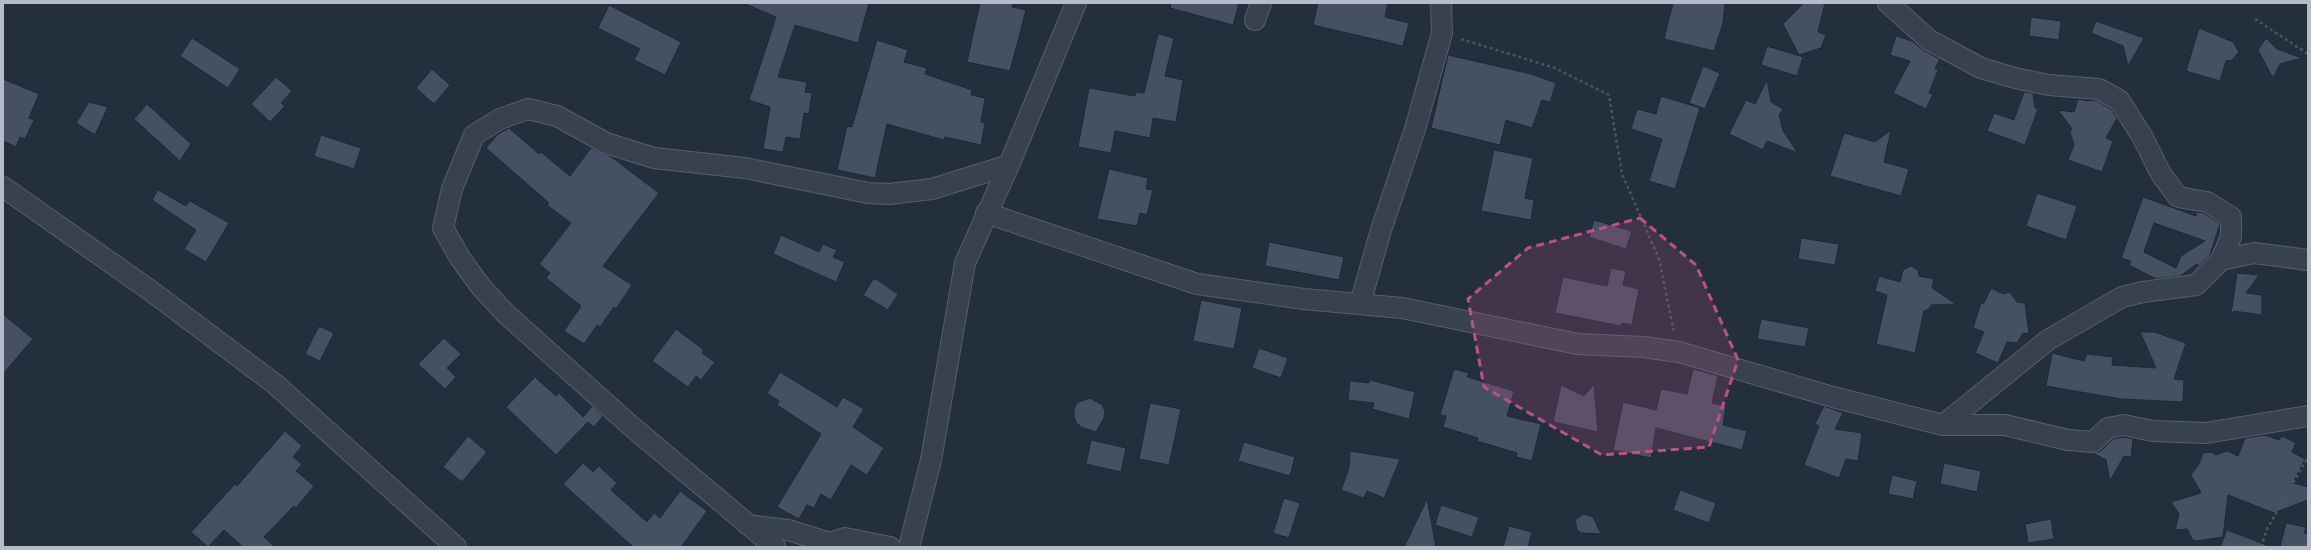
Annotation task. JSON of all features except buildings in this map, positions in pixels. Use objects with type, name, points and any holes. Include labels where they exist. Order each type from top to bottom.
[{"type":"street","points":[[909,547],[931,460],[965,263],[986,213],[1010,166],[1076,3]]},
{"type":"street","points":[[1360,304],[1380,230],[1415,129],[1442,33],[1441,3]]},
{"type":"street","points":[[1888,3],[1929,40],[1981,68],[2002,75],[2035,82],[2099,89],[2119,100],[2142,136],[2161,174],[2178,196],[2207,202],[2230,217],[2231,237],[2221,260],[2196,285],[2144,292],[2122,298],[2077,321],[2048,340],[1943,425]]},
{"type":"street","points":[[775,547],[747,525],[534,341],[481,288],[460,258],[443,228],[452,189],[474,135],[500,120],[528,109],[557,116],[606,143],[654,158],[745,168],[882,194],[932,189],[1010,166]]},
{"type":"street","points":[[3,187],[151,291],[275,384],[456,547]]},
{"type":"street","points":[[986,213],[1197,284],[1402,308],[1578,344],[1643,347],[1679,352],[1833,398],[1943,425],[2005,425],[2068,440],[2092,442],[2108,428],[2124,425],[2153,431],[2200,433],[2308,416]]},
{"type":"street","points":[[2221,260],[2254,253],[2308,260]]},
{"type":"street","points":[[747,525],[788,530],[830,543],[845,538],[890,547]]},
{"type":"path","points":[[2255,19],[2308,54]]},
{"type":"path","points":[[1442,33],[1555,68],[1609,95],[1622,174],[1659,259],[1679,352]]},
{"type":"path","points":[[2261,547],[2267,529],[2308,457]]},
{"type":"highlighted area","points":[[1640,218],[1696,265],[1738,360],[1709,447],[1602,455],[1484,387],[1468,299],[1528,248]]}]
